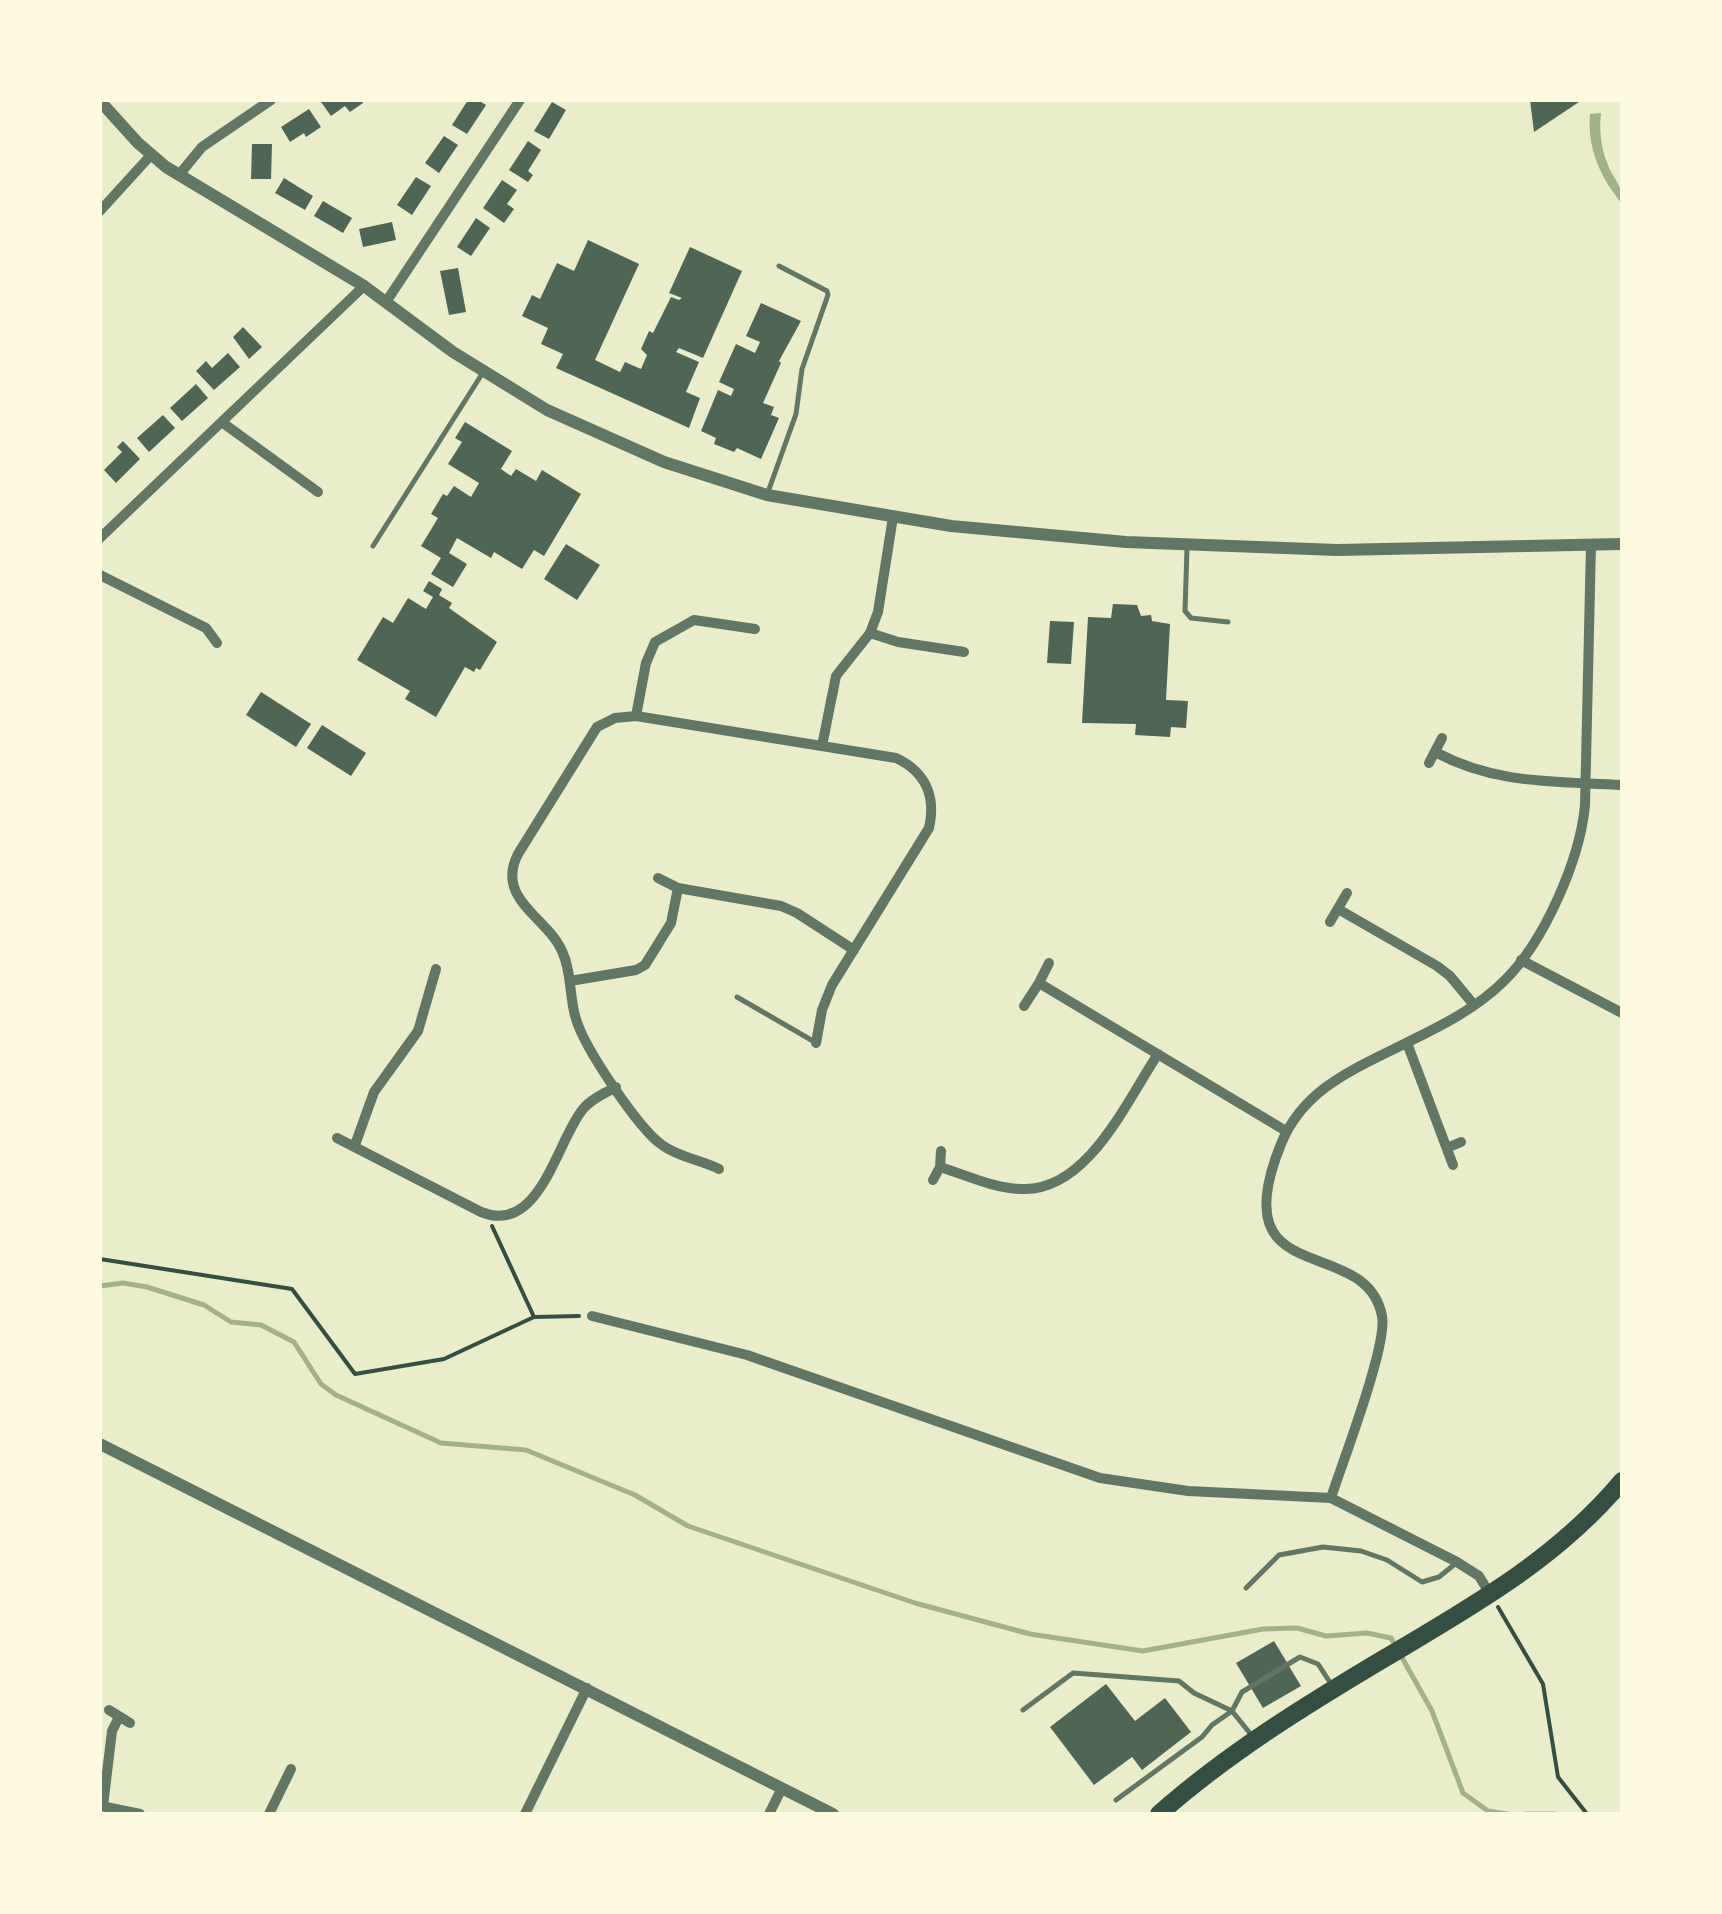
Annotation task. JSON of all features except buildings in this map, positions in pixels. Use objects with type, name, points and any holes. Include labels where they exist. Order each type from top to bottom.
[{"type":"main road","points":[[1159,1814],[1254,1739],[1491,1596],[1595,1513],[1622,1481]]},
{"type":"street","points":[[180,175],[202,147],[271,100]]},
{"type":"street","points":[[386,302],[520,100]]},
{"type":"street","points":[[100,101],[151,155],[364,286],[483,372],[547,410],[633,450],[766,494],[893,518],[1187,545],[1336,550],[1622,544]]},
{"type":"street","points":[[100,211],[151,155]]},
{"type":"street","points":[[100,538],[364,286]]},
{"type":"street","points":[[223,423],[318,492]]},
{"type":"street","points":[[822,746],[836,676],[870,633],[878,612],[893,518]]},
{"type":"street","points":[[1331,1498],[1383,1324],[1379,1305],[1361,1282],[1289,1248],[1274,1234],[1265,1208],[1266,1186],[1296,1114],[1332,1081],[1474,1005],[1502,982],[1521,960],[1559,895],[1574,862],[1584,821],[1591,544]]},
{"type":"street","points":[[100,575],[206,628],[217,643]]},
{"type":"street","points":[[636,716],[646,663],[655,642],[694,620],[755,629]]},
{"type":"street","points":[[870,633],[898,642],[964,652]]},
{"type":"street","points":[[719,1169],[659,1144],[646,1131],[578,1026],[558,942],[516,893],[514,861],[597,727],[615,718],[636,716],[896,758],[908,764],[926,785],[933,807],[929,828],[826,996],[816,1043]]},
{"type":"street","points":[[1429,764],[1442,738]]},
{"type":"street","points":[[1435,752],[1501,778],[1622,785]]},
{"type":"street","points":[[658,878],[678,888],[798,912],[854,950]]},
{"type":"street","points":[[570,980],[636,970],[645,965],[671,923],[678,888]]},
{"type":"street","points":[[1330,922],[1347,893]]},
{"type":"street","points":[[1338,909],[1437,966],[1474,1005]]},
{"type":"street","points":[[1521,960],[1622,1013]]},
{"type":"street","points":[[1024,1006],[1049,963]]},
{"type":"street","points":[[355,1146],[374,1092],[418,1031],[436,969]]},
{"type":"street","points":[[1038,983],[1286,1132]]},
{"type":"street","points":[[1407,1043],[1452,1166]]},
{"type":"street","points":[[940,1167],[1019,1190],[1062,1182],[1089,1159],[1158,1054]]},
{"type":"street","points":[[337,1138],[488,1215],[506,1214],[534,1198],[581,1110],[616,1087]]},
{"type":"street","points":[[1446,1148],[1461,1142]]},
{"type":"street","points":[[933,1180],[940,1167],[940,1152]]},
{"type":"street","points":[[592,1316],[747,1355],[1100,1478],[1188,1491],[1331,1498],[1458,1562],[1478,1576],[1491,1596]]},
{"type":"street","points":[[100,1444],[833,1814]]},
{"type":"street","points":[[525,1814],[587,1688]]},
{"type":"street","points":[[119,1717],[112,1731],[102,1806],[140,1814]]},
{"type":"street","points":[[269,1814],[292,1768]]},
{"type":"street","points":[[769,1814],[782,1788]]},
{"type":"lane","points":[[766,494],[796,414],[802,369],[828,295],[779,266]]},
{"type":"lane","points":[[373,546],[483,372]]},
{"type":"lane","points":[[1187,545],[1185,611],[1191,618],[1228,622]]},
{"type":"lane","points":[[737,997],[816,1043]]},
{"type":"lane","points":[[1246,1588],[1279,1555],[1323,1547],[1374,1555],[1422,1582],[1440,1577],[1458,1562]]},
{"type":"lane","points":[[1116,1800],[1232,1711],[1242,1692],[1300,1658],[1318,1664],[1334,1689]]},
{"type":"lane","points":[[1023,1710],[1074,1672],[1178,1681],[1232,1711],[1254,1739]]},
{"type":"path","points":[[488,1215],[534,1317]]},
{"type":"path","points":[[100,1259],[292,1288],[355,1374],[444,1359],[534,1317],[592,1316]]},
{"type":"path","points":[[1491,1596],[1543,1684],[1558,1777],[1586,1814]]},
{"type":"shaded area","points":[[1601,113],[1604,153],[1622,204],[1593,151],[1590,114]]},
{"type":"waterway","points":[[100,1286],[123,1283],[147,1287],[204,1305],[231,1322],[261,1325],[294,1342],[321,1384],[336,1395],[441,1443],[526,1450],[635,1495],[688,1526],[915,1603],[1030,1634],[1143,1651],[1263,1629],[1297,1628],[1326,1636],[1367,1633],[1391,1638],[1432,1711],[1463,1793],[1488,1811],[1507,1814]]},
{"type":"waterway","points":[[1526,1814],[1556,1814]]}]
